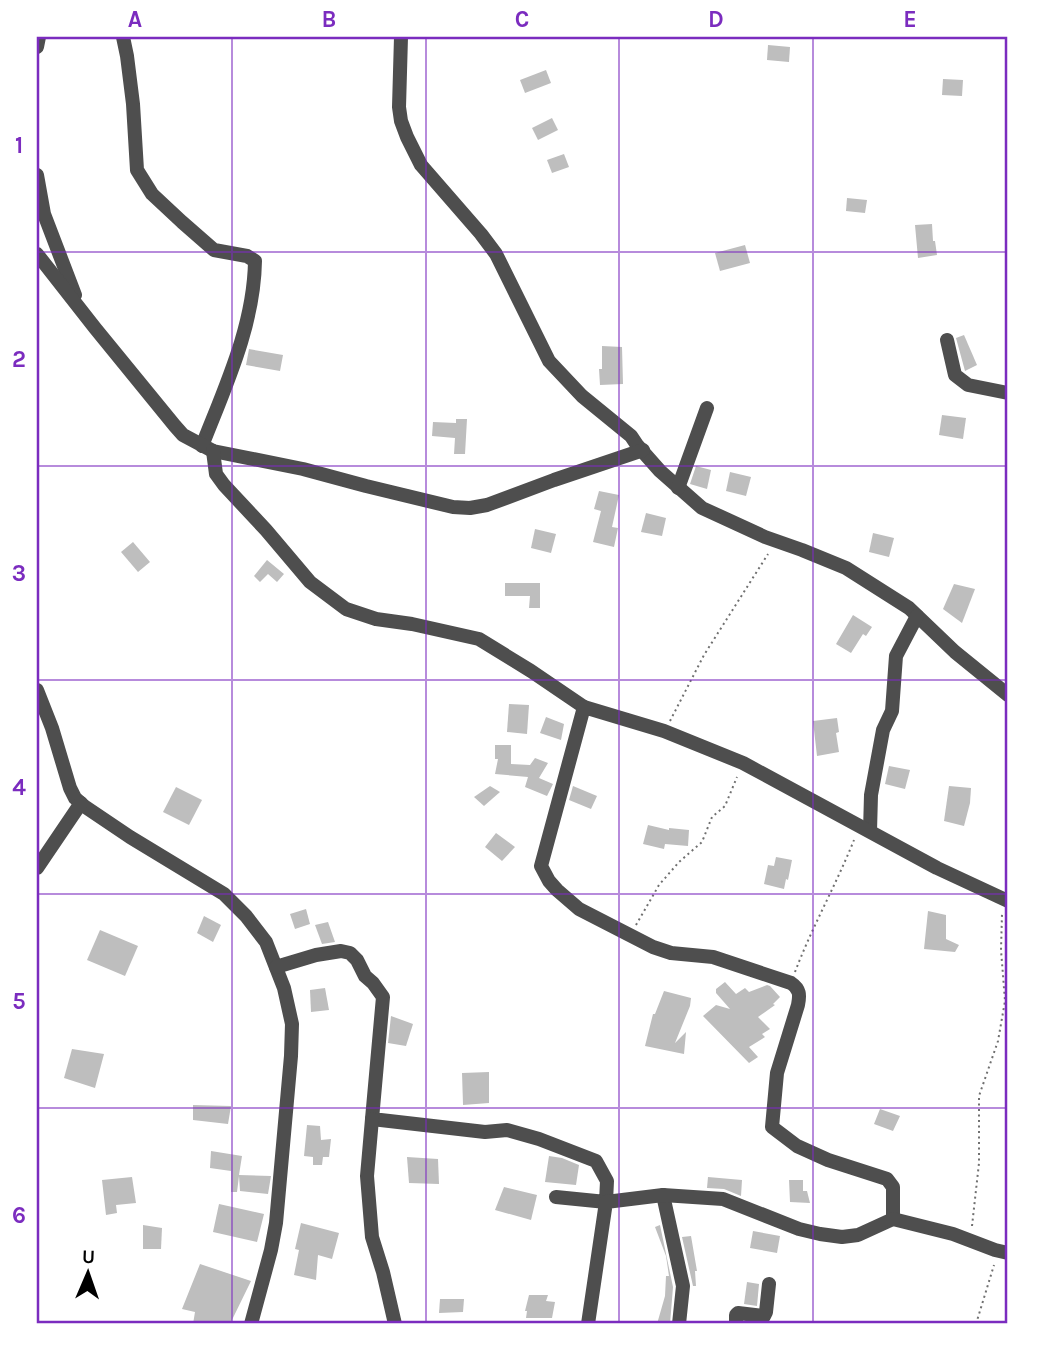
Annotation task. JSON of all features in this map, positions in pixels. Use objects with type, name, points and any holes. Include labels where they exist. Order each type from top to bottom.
[{"type":"street","points":[[37,47],[39,37]]},
{"type":"street","points":[[123,37],[133,104],[137,170],[152,194],[214,250],[247,256],[255,261],[255,283],[247,324],[207,449],[216,474],[224,485],[310,582],[346,609],[376,619],[479,639],[584,707],[664,731],[743,763],[937,868],[1006,900]]},
{"type":"street","points":[[401,37],[399,107],[407,137],[421,165],[496,254],[549,362],[582,396],[631,436],[654,465],[702,508],[846,568],[909,608],[955,652],[1008,695]]},
{"type":"street","points":[[37,175],[44,214],[80,310]]},
{"type":"street","points":[[37,254],[175,426],[183,435],[207,449],[303,469],[453,507],[470,508],[487,505],[643,450]]},
{"type":"street","points":[[947,340],[954,375],[968,385],[1008,393]]},
{"type":"street","points":[[678,488],[707,408]]},
{"type":"street","points":[[865,828],[883,730],[892,711],[896,656],[917,616]]},
{"type":"street","points":[[37,690],[75,798],[130,837],[224,894],[266,942],[284,988],[292,1024],[291,1056],[276,1223],[251,1324]]},
{"type":"street","points":[[584,707],[541,866],[549,881],[579,909],[662,951],[713,957],[797,987],[799,1000],[777,1073],[772,1126],[797,1146],[828,1160],[887,1179],[893,1187],[892,1219]]},
{"type":"street","points":[[37,868],[80,803]]},
{"type":"street","points":[[276,967],[316,955],[341,951],[350,953],[383,997],[367,1176],[372,1237],[395,1324]]},
{"type":"street","points":[[372,1119],[485,1132],[507,1130],[596,1161],[607,1181],[606,1202],[588,1324]]},
{"type":"street","points":[[556,1197],[606,1202],[663,1195],[723,1199],[799,1229],[842,1237],[858,1235],[892,1219],[953,1234],[1002,1252]]},
{"type":"street","points":[[663,1195],[683,1286],[679,1324]]},
{"type":"street","points":[[736,1324],[738,1314],[764,1316],[769,1283]]},
{"type":"path","points":[[664,731],[704,655],[776,541]]},
{"type":"path","points":[[630,935],[659,885],[679,862],[702,842],[712,817],[725,806],[743,763]]},
{"type":"path","points":[[791,983],[807,941],[865,828]]},
{"type":"path","points":[[971,1241],[979,1163],[979,1096],[999,1041],[1006,1001],[1001,950],[1006,900]]},
{"type":"path","points":[[976,1324],[994,1267],[1002,1252]]},
{"type":"building","points":[[768,45],[790,47],[789,62],[767,60]]},
{"type":"building","points":[[546,70],[551,83],[525,93],[520,80]]},
{"type":"building","points":[[943,79],[963,80],[962,96],[942,95]]},
{"type":"building","points":[[552,118],[558,130],[538,140],[532,128]]},
{"type":"building","points":[[564,154],[569,167],[552,173],[547,160]]},
{"type":"building","points":[[847,198],[867,200],[865,213],[846,211]]},
{"type":"building","points":[[932,224],[937,255],[918,258],[915,225]]},
{"type":"building","points":[[745,245],[750,263],[720,271],[715,253]]},
{"type":"building","points":[[964,335],[977,365],[965,371],[956,338]]},
{"type":"building","points":[[602,346],[622,347],[623,384],[600,385]]},
{"type":"building","points":[[249,349],[283,355],[280,371],[246,365]]},
{"type":"building","points":[[942,415],[966,418],[963,439],[939,435]]},
{"type":"building","points":[[456,419],[467,419],[465,454],[454,454],[455,438],[432,436],[433,422],[456,423]]},
{"type":"building","points":[[696,466],[711,470],[707,489],[690,484]]},
{"type":"building","points":[[730,472],[751,477],[746,496],[726,491]]},
{"type":"building","points":[[599,491],[619,495],[612,527],[618,528],[614,547],[593,542],[601,511],[594,509]]},
{"type":"building","points":[[646,513],[666,518],[662,536],[641,532]]},
{"type":"building","points":[[535,529],[556,534],[551,553],[531,548]]},
{"type":"building","points":[[873,533],[894,538],[889,557],[869,552]]},
{"type":"building","points":[[133,542],[150,562],[138,572],[121,552]]},
{"type":"building","points":[[267,560],[284,574],[277,582],[268,574],[260,582],[254,576]]},
{"type":"building","points":[[505,583],[540,583],[540,608],[529,608],[530,596],[505,596]]},
{"type":"building","points":[[954,584],[975,589],[962,623],[943,609]]},
{"type":"building","points":[[853,615],[872,627],[866,636],[863,634],[851,653],[836,644]]},
{"type":"building","points":[[509,704],[529,705],[527,734],[507,732]]},
{"type":"building","points":[[546,717],[564,724],[561,740],[540,733]]},
{"type":"building","points":[[837,718],[839,752],[817,756],[813,721]]},
{"type":"building","points":[[495,745],[511,745],[511,764],[530,765],[535,758],[548,763],[539,778],[553,784],[547,796],[525,787],[528,777],[495,774],[498,759],[495,759]]},
{"type":"building","points":[[889,766],[910,770],[905,789],[885,784]]},
{"type":"building","points":[[490,786],[500,792],[484,806],[474,797]]},
{"type":"building","points":[[573,786],[597,796],[591,809],[569,800]]},
{"type":"building","points":[[949,786],[971,788],[964,826],[944,821]]},
{"type":"building","points":[[176,787],[202,800],[189,825],[163,812]]},
{"type":"building","points":[[648,825],[669,830],[689,830],[688,846],[665,844],[664,849],[643,844]]},
{"type":"building","points":[[496,833],[515,847],[502,861],[485,847]]},
{"type":"building","points":[[776,857],[792,860],[784,889],[764,884],[768,865],[774,866]]},
{"type":"building","points":[[306,909],[310,924],[295,929],[290,914]]},
{"type":"building","points":[[928,911],[946,915],[946,939],[959,945],[955,952],[924,949]]},
{"type":"building","points":[[204,916],[221,925],[213,942],[197,933]]},
{"type":"building","points":[[328,922],[335,942],[322,944],[315,925]]},
{"type":"building","points":[[100,930],[138,946],[125,976],[87,960]]},
{"type":"building","points":[[725,982],[736,994],[745,988],[749,992],[767,985],[780,997],[773,1004],[775,1005],[758,1017],[770,1029],[762,1034],[765,1037],[749,1047],[758,1057],[749,1063],[703,1016],[716,1005],[730,1009],[716,993],[716,989]]},
{"type":"building","points":[[325,988],[329,1010],[311,1012],[310,990]]},
{"type":"building","points":[[664,991],[691,998],[675,1043],[686,1032],[684,1054],[645,1046],[653,1014]]},
{"type":"building","points":[[391,1016],[413,1024],[406,1046],[388,1043]]},
{"type":"building","points":[[72,1049],[104,1054],[95,1088],[64,1078]]},
{"type":"building","points":[[489,1072],[489,1103],[463,1105],[462,1073]]},
{"type":"building","points":[[193,1105],[231,1106],[228,1124],[193,1120]]},
{"type":"building","points":[[880,1109],[900,1116],[893,1131],[874,1124]]},
{"type":"building","points":[[307,1125],[320,1126],[321,1140],[331,1139],[329,1157],[323,1157],[322,1165],[313,1165],[313,1157],[304,1156]]},
{"type":"building","points":[[211,1151],[242,1156],[239,1175],[271,1176],[268,1194],[240,1191],[239,1176],[237,1192],[231,1192],[231,1171],[210,1168]]},
{"type":"building","points":[[549,1156],[579,1165],[576,1185],[545,1182]]},
{"type":"building","points":[[407,1157],[438,1159],[439,1184],[409,1183]]},
{"type":"building","points":[[132,1177],[136,1203],[116,1205],[117,1213],[106,1215],[102,1180]]},
{"type":"building","points":[[708,1177],[742,1180],[741,1196],[724,1189],[707,1188]]},
{"type":"building","points":[[789,1180],[803,1180],[803,1191],[807,1191],[810,1203],[790,1202]]},
{"type":"building","points":[[504,1187],[537,1195],[531,1220],[495,1210]]},
{"type":"building","points":[[219,1204],[264,1214],[257,1242],[213,1232]]},
{"type":"building","points":[[301,1223],[339,1233],[332,1259],[318,1255],[316,1280],[294,1275],[299,1250],[295,1249]]},
{"type":"building","points":[[143,1225],[162,1228],[161,1249],[143,1249]]},
{"type":"building","points":[[660,1225],[673,1287],[670,1324],[657,1324],[665,1296],[666,1276],[669,1276],[666,1256],[655,1227]]},
{"type":"building","points":[[753,1231],[780,1236],[777,1253],[750,1248]]},
{"type":"building","points":[[691,1236],[697,1271],[696,1286],[693,1286],[682,1237]]},
{"type":"building","points":[[200,1264],[251,1281],[230,1324],[193,1324],[195,1312],[182,1309]]},
{"type":"building","points":[[747,1282],[759,1284],[757,1306],[744,1304]]},
{"type":"building","points":[[529,1295],[548,1295],[546,1301],[555,1302],[552,1318],[526,1318]]},
{"type":"building","points":[[440,1299],[464,1299],[463,1312],[439,1313]]}]
